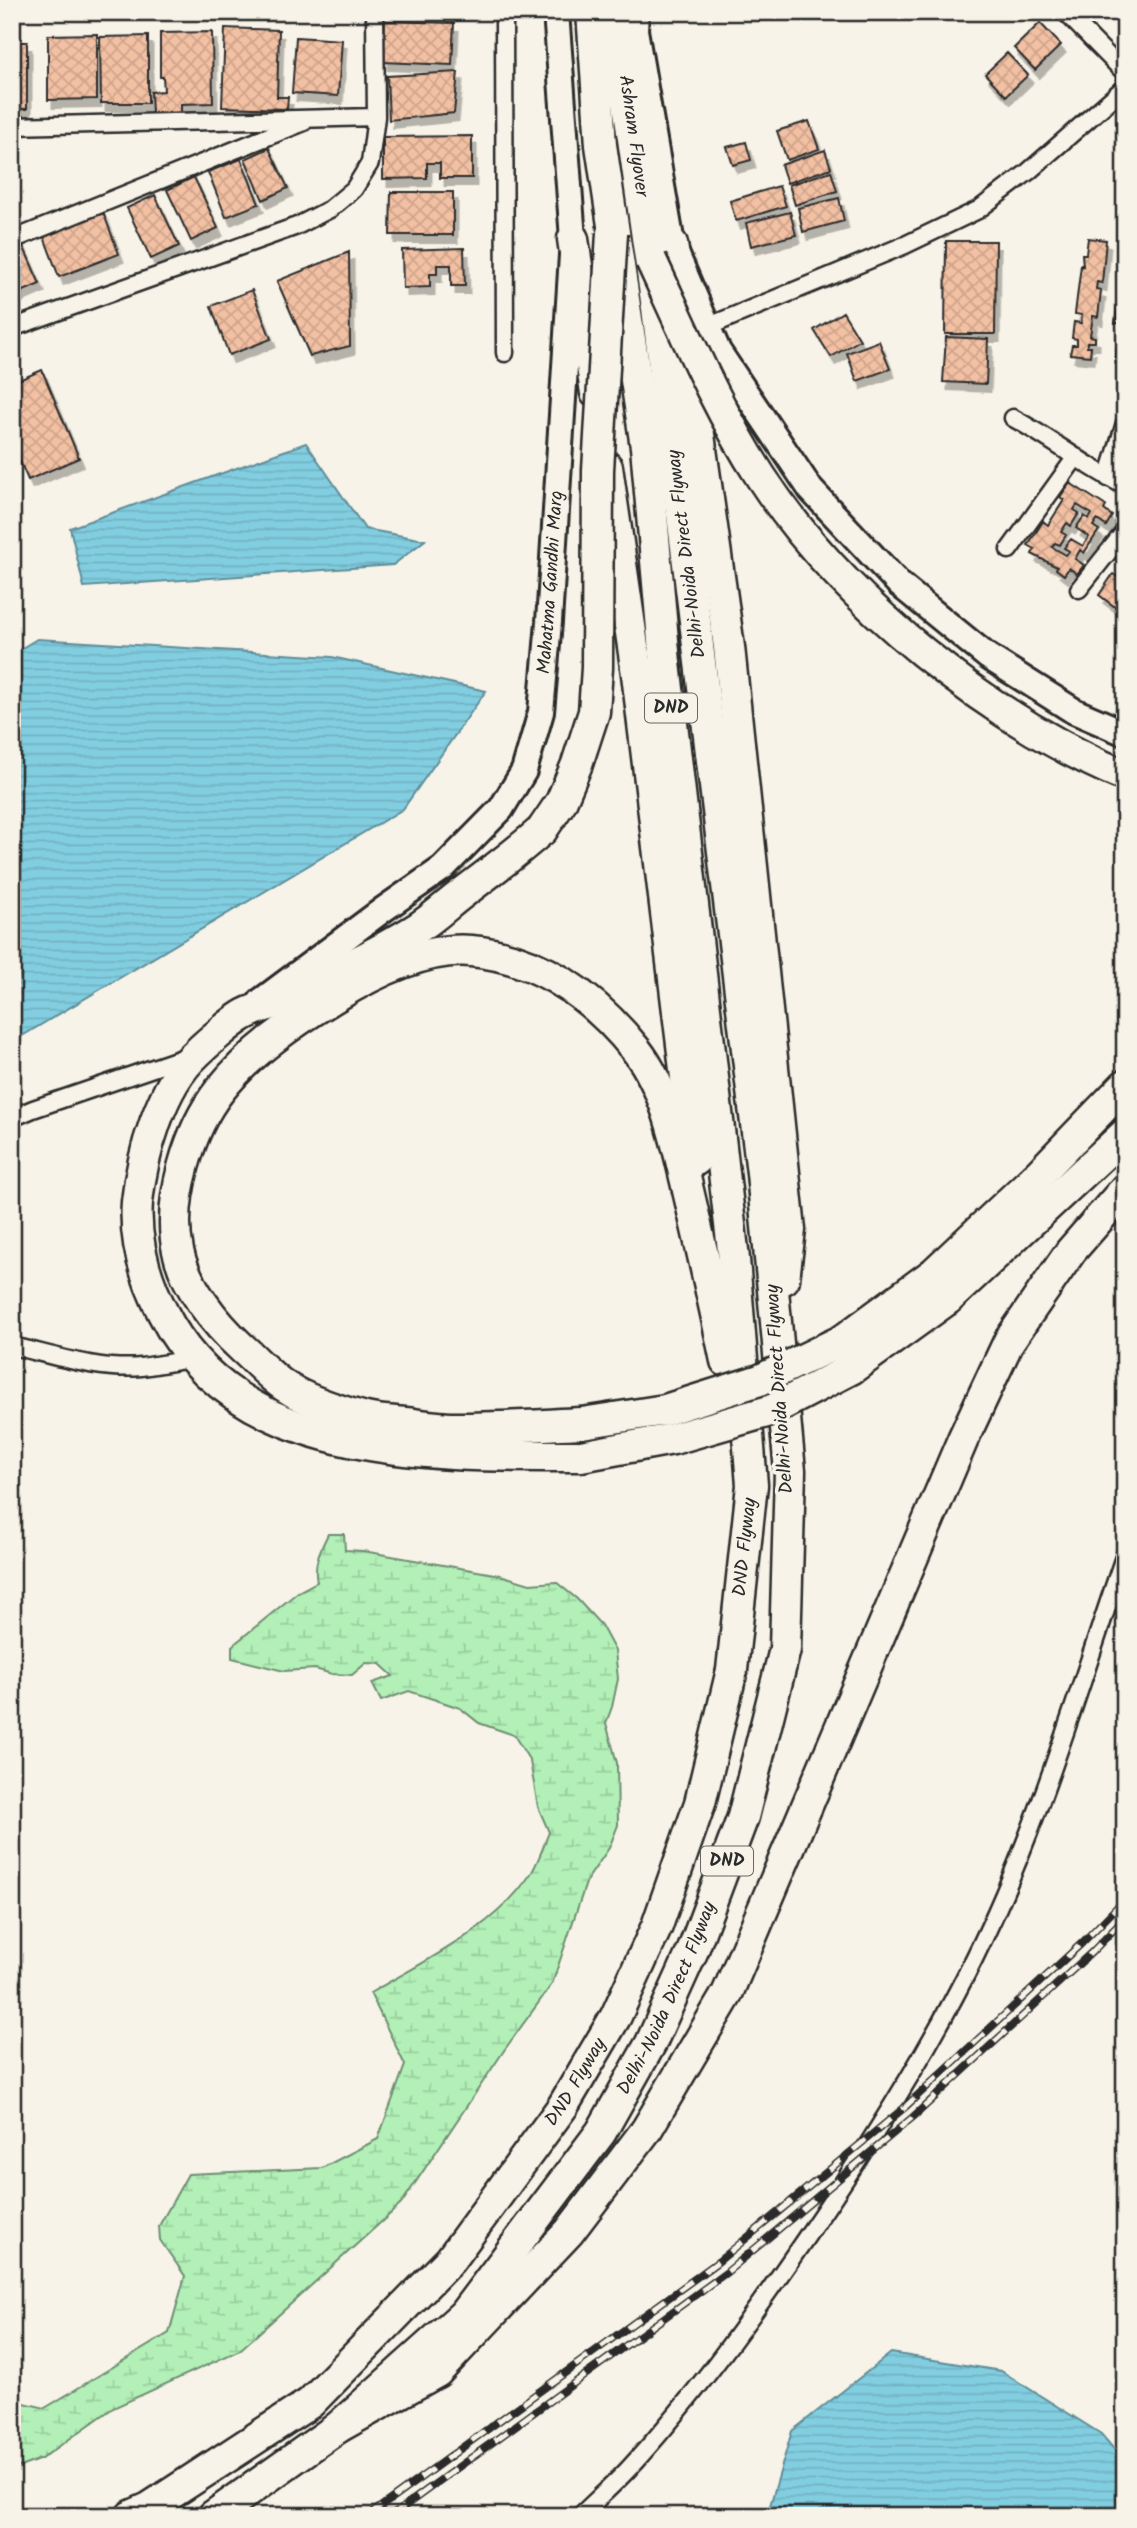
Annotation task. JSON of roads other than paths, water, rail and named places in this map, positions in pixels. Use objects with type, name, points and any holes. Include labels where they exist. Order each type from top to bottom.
[{"type":"highway","name":"Ashram Flyover","points":[[592,12],[601,145],[612,233]]},
{"type":"highway","name":"Ashram Flyover","points":[[618,12],[617,26],[661,252]]},
{"type":"highway","points":[[612,233],[597,470],[597,668],[594,712],[578,764],[561,803],[542,830],[419,927],[299,994],[240,1016],[194,1054],[169,1091],[153,1129],[140,1178],[136,1218],[140,1256],[151,1290],[172,1331],[212,1378],[244,1402],[294,1426],[325,1436],[429,1451],[506,1455],[581,1455],[673,1439],[770,1411],[851,1369],[948,1299],[1125,1134]]},
{"type":"highway","name":"Delhi-Noida Direct Flyway","points":[[612,233],[646,447],[666,663],[734,1259],[752,1485]]},
{"type":"highway","points":[[573,239],[637,674],[713,1300]]},
{"type":"highway","points":[[661,252],[714,394],[762,478],[819,552],[872,607],[958,680],[1026,726],[1097,765],[1125,776]]},
{"type":"highway","points":[[661,252],[729,648],[790,1230],[777,1335]]},
{"type":"highway","name":"Delhi-Noida Direct Flyway","points":[[337,2428],[463,2315],[593,2143],[651,2043],[693,1950],[743,1818],[785,1649],[790,1471],[762,1172],[661,252]]},
{"type":"highway","points":[[752,1485],[713,1300],[664,1102],[639,1053],[591,1003],[562,981],[530,963],[498,955],[468,951],[437,953],[370,976],[292,1023],[239,1068],[217,1093],[198,1127],[178,1188],[177,1248],[186,1276],[225,1332],[286,1387],[323,1404],[364,1418],[453,1428],[582,1423],[665,1410],[760,1380],[843,1340],[933,1273],[1040,1173],[1125,1085]]},
{"type":"highway","points":[[213,2516],[337,2428],[437,2372],[569,2232],[647,2129],[727,1994],[963,1439],[1009,1341],[1071,1251],[1125,1189]]},
{"type":"highway","name":"DND Flyway","points":[[131,2516],[149,2508],[310,2403],[450,2260],[563,2106],[616,2016],[657,1926],[700,1803],[732,1670],[752,1485]]},
{"type":"main road","name":"Mahatma Gandhi Marg","points":[[240,1016],[443,868],[501,809],[524,771],[541,712],[573,239],[556,12]]},
{"type":"main road","points":[[636,12],[635,30],[661,252],[707,327],[718,351],[811,489],[900,585],[987,656],[1074,711],[1125,733]]},
{"type":"street","points":[[12,328],[297,226],[330,209],[354,189],[370,163],[376,117],[376,12]]},
{"type":"street","points":[[504,12],[505,353]]},
{"type":"street","points":[[1065,12],[1125,72]]},
{"type":"street","points":[[707,327],[905,244],[978,210],[1028,173],[1125,87]]},
{"type":"street","points":[[12,126],[376,117]]},
{"type":"street","points":[[12,240],[313,118]]},
{"type":"street","points":[[1013,418],[1125,486]]},
{"type":"street","points":[[1108,478],[1125,423]]},
{"type":"street","points":[[1009,550],[1076,457]]},
{"type":"street","points":[[1079,589],[1125,531]]},
{"type":"street","points":[[12,1118],[194,1054]]},
{"type":"street","points":[[12,1346],[117,1366],[140,1367],[195,1358]]},
{"type":"street","points":[[580,2516],[630,2467],[674,2417],[756,2310],[849,2176],[906,2082],[975,1958],[1030,1832],[1125,1554]]},
{"type":"water","points":[[306,443],[365,529],[425,540],[393,565],[84,587],[70,528]]},
{"type":"water","points":[[37,639],[332,657],[486,691],[403,809],[12,1042],[12,654]]},
{"type":"water","points":[[891,2353],[1001,2371],[1101,2434],[1125,2462],[1125,2516],[767,2516],[792,2431]]},
{"type":"railway","points":[[368,2516],[719,2261],[904,2108],[1082,1943],[1125,1899]]},
{"type":"railway","points":[[391,2516],[727,2272],[913,2117],[1092,1952],[1125,1918]]}]
